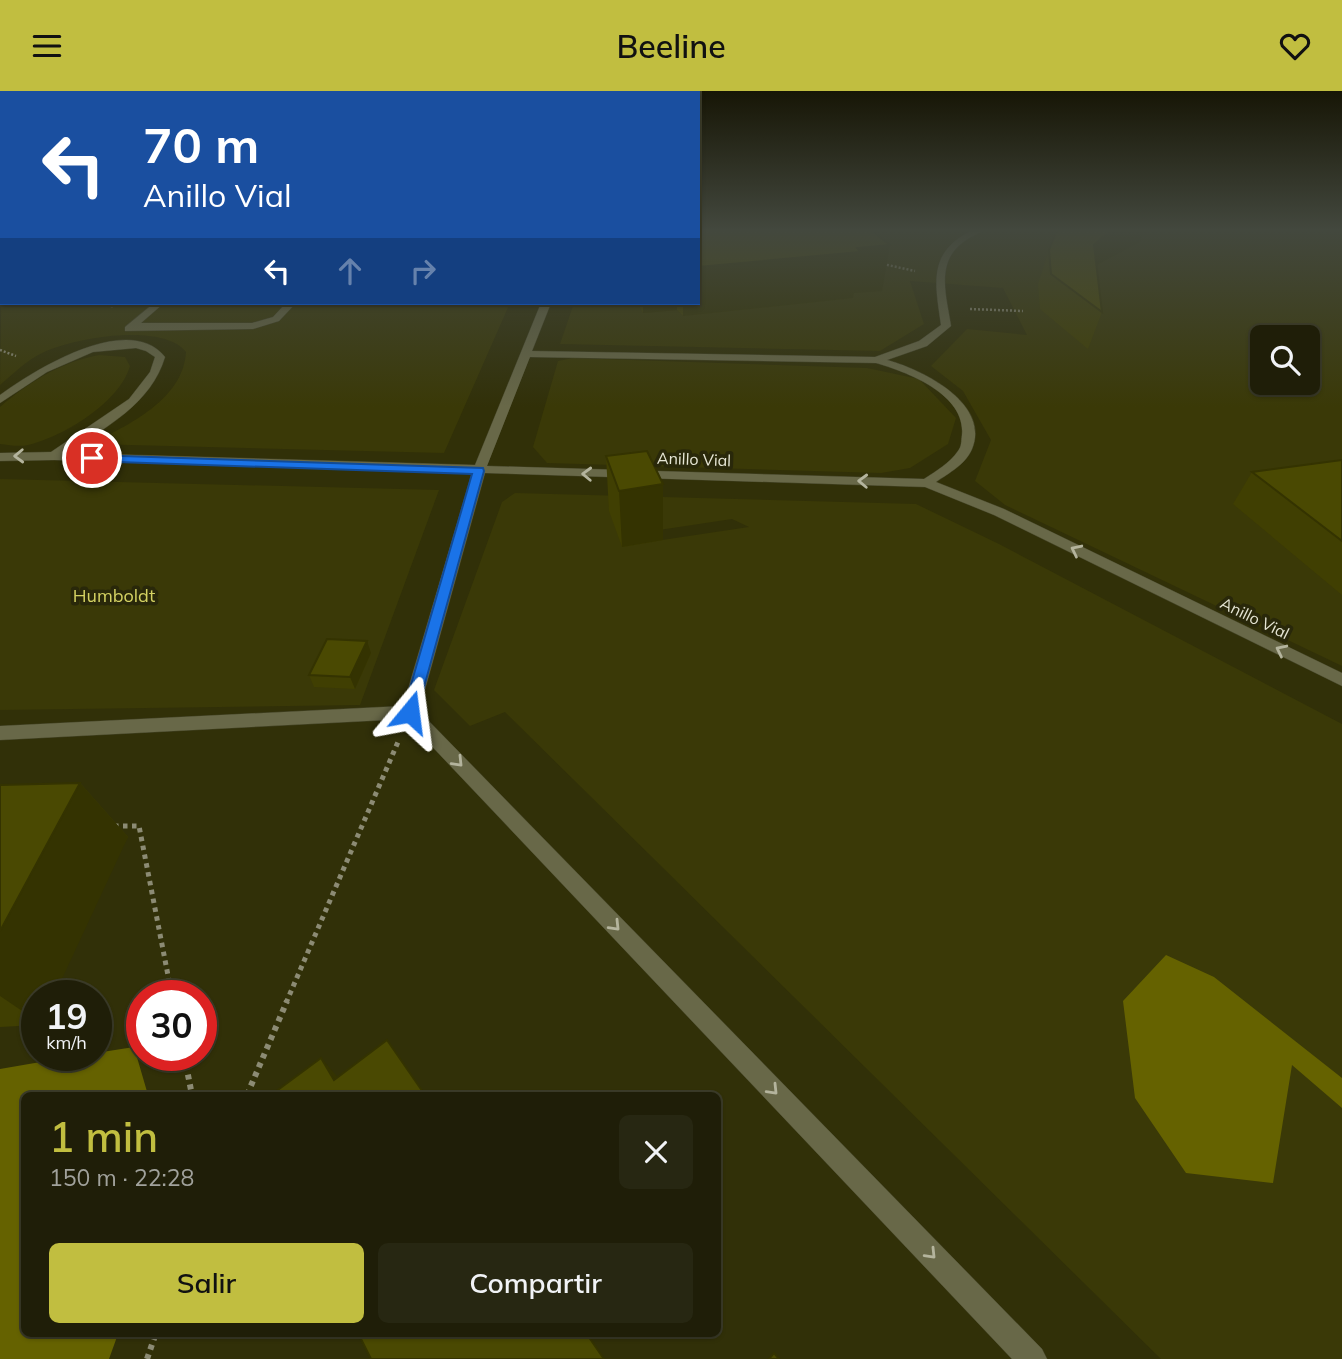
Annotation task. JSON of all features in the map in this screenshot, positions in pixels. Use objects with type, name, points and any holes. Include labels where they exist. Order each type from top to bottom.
[{"type":"street","points":[[876,360],[937,336],[946,326],[941,288]]},
{"type":"street","points":[[106,346],[156,305]]},
{"type":"street","points":[[132,326],[253,326],[276,319],[290,305]]},
{"type":"street","points":[[410,712],[479,471],[546,305]]},
{"type":"street","points":[[0,400],[46,367],[76,353],[106,346],[135,345],[156,351],[160,357],[155,375],[122,409],[54,456]]},
{"type":"street","points":[[526,354],[876,360],[905,368],[933,383],[954,400],[965,421],[967,447],[961,456],[927,483]]},
{"type":"street","name":"Anillo Vial","points":[[0,457],[54,456],[927,483],[999,512],[1342,680]]},
{"type":"street","points":[[0,733],[410,712],[1032,1359]]},
{"type":"path","points":[[942,308],[1023,311]]},
{"type":"path","points":[[248,1092],[410,712]]},
{"type":"path","points":[[111,826],[139,826],[169,980]]},
{"type":"path","points":[[187,1071],[191,1092]]},
{"type":"path","points":[[147,1359],[155,1337]]},
{"type":"shaded area","points":[[827,288],[1342,288],[1342,1359],[0,1359],[0,305],[700,305],[700,303]]},
{"type":"shaded area","points":[[1166,955],[1214,977],[1342,1078],[1342,1108],[1292,1065],[1273,1183],[1186,1173],[1135,1098],[1123,1001]]},
{"type":"shaded area","points":[[126,1048],[126,1071],[141,1071],[147,1092],[21,1092],[21,1337],[117,1337],[109,1359],[0,1359],[0,1069],[21,1065],[21,1071],[112,1071],[112,1050]]},
{"type":"green space","points":[[724,288],[912,288],[924,324],[880,351],[560,344],[573,305],[638,305],[644,313],[677,310],[683,316]]},
{"type":"green space","points":[[1003,288],[1342,288],[1342,666],[1005,505],[975,481],[991,440],[963,391],[931,366],[967,329],[1027,335]]},
{"type":"green space","points":[[1,305],[509,305],[444,453],[91,444],[151,409],[175,384],[183,369],[186,352],[175,343],[158,337],[118,335],[58,347],[26,363],[0,385]]},
{"type":"green space","points":[[99,355],[125,357],[130,366],[115,392],[103,405],[73,426],[42,441],[25,446],[0,444],[0,407],[46,374]]},
{"type":"green space","points":[[573,358],[867,368],[919,379],[956,418],[948,444],[910,468],[881,473],[547,463],[533,447],[558,361]]},
{"type":"green space","name":"Humboldt","points":[[0,479],[439,490],[360,705],[0,710]]},
{"type":"green space","points":[[515,493],[916,504],[999,544],[1342,724],[1342,1359],[1161,1359],[505,712],[470,726],[434,690],[502,502]],"holes":[[[610,511],[659,530],[732,519],[749,527],[622,546]]]},
{"type":"building","points":[[1070,288],[1099,288],[1102,312]]},
{"type":"building","points":[[647,451],[663,484],[619,491],[606,456]]},
{"type":"building","points":[[1342,460],[1342,541],[1252,472]]},
{"type":"building","points":[[327,639],[367,641],[350,677],[309,675]]},
{"type":"building","points":[[80,783],[0,931],[0,785]]},
{"type":"building","points":[[387,1040],[423,1092],[275,1092],[321,1058],[334,1080]]},
{"type":"building","points":[[360,1337],[589,1337],[604,1359],[371,1359]]},
{"type":"route","points":[[92,458],[479,471],[410,712]]}]
